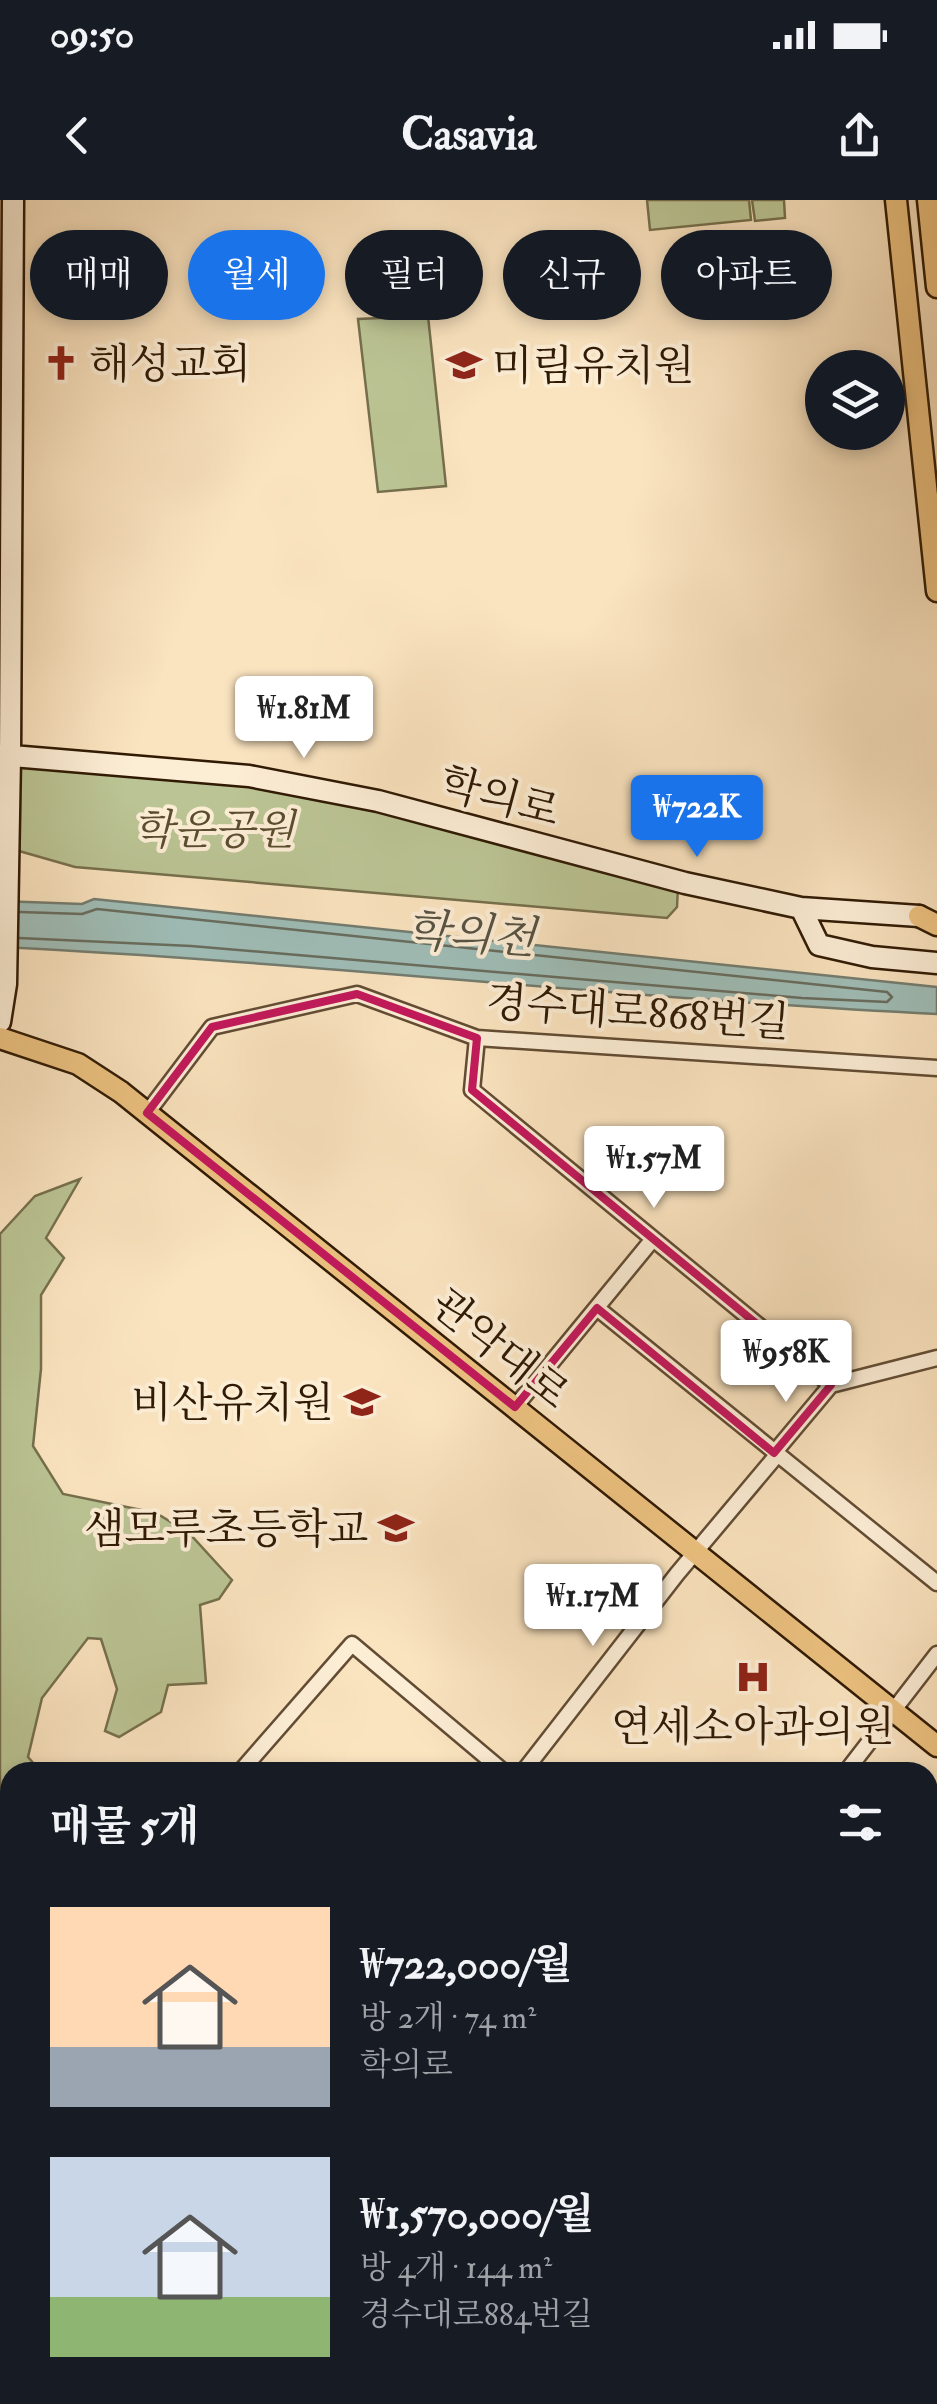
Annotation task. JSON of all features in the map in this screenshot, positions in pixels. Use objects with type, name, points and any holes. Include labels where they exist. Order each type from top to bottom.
[{"type":"main road","points":[[896,200],[937,591]]},
{"type":"main road","points":[[931,214],[937,286]]},
{"type":"main road","name":"관악대로","points":[[0,1038],[78,1064],[147,1113],[937,1746]]},
{"type":"street","points":[[0,1022],[6,984],[5,756],[13,200]]},
{"type":"street","name":"학의로","points":[[5,756],[202,769],[283,783],[378,802],[651,874],[802,908],[931,918]]},
{"type":"street","points":[[802,908],[819,945],[872,957],[937,963]]},
{"type":"street","name":"경수대로868번길","points":[[147,1113],[212,1026],[357,994],[477,1038],[937,1068]]},
{"type":"street","points":[[477,1038],[472,1090],[831,1385]]},
{"type":"street","points":[[515,1406],[653,1238]]},
{"type":"street","points":[[598,1308],[937,1583]]},
{"type":"street","points":[[531,1762],[831,1385],[937,1358]]},
{"type":"street","points":[[249,1762],[352,1644],[492,1762]]},
{"type":"street","points":[[853,1762],[937,1654]]},
{"type":"highlighted area","points":[[357,994],[477,1038],[472,1090],[831,1385],[774,1453],[597,1308],[515,1407],[147,1113],[212,1027]]},
{"type":"green space","points":[[647,200],[749,200],[751,220],[650,230]]},
{"type":"green space","points":[[752,200],[784,200],[785,218],[755,221]]},
{"type":"green space","points":[[358,320],[428,320],[446,486],[378,492]]},
{"type":"green space","name":"학운공원","points":[[16,764],[228,780],[377,806],[678,887],[677,907],[667,918],[75,867],[19,851]]},
{"type":"green space","points":[[80,1179],[46,1238],[64,1258],[41,1295],[41,1369],[33,1446],[63,1494],[156,1513],[189,1533],[232,1580],[219,1599],[200,1605],[206,1683],[168,1685],[161,1712],[119,1737],[105,1731],[117,1689],[101,1639],[88,1638],[42,1698],[28,1757],[32,1762],[0,1762],[0,1234],[35,1196]]},
{"type":"water","name":"학의천","points":[[94,899],[937,987],[937,1014],[0,947],[0,901],[82,904]]},
{"type":"place","name":"해성교회","points":[[61,363]]},
{"type":"place","name":"미림유치원","points":[[464,365]]},
{"type":"place","name":"비산유치원","points":[[362,1402]]},
{"type":"place","name":"샘모루초등학교","points":[[396,1528]]},
{"type":"place","name":"연세소아과의원","points":[[753,1677]]}]
